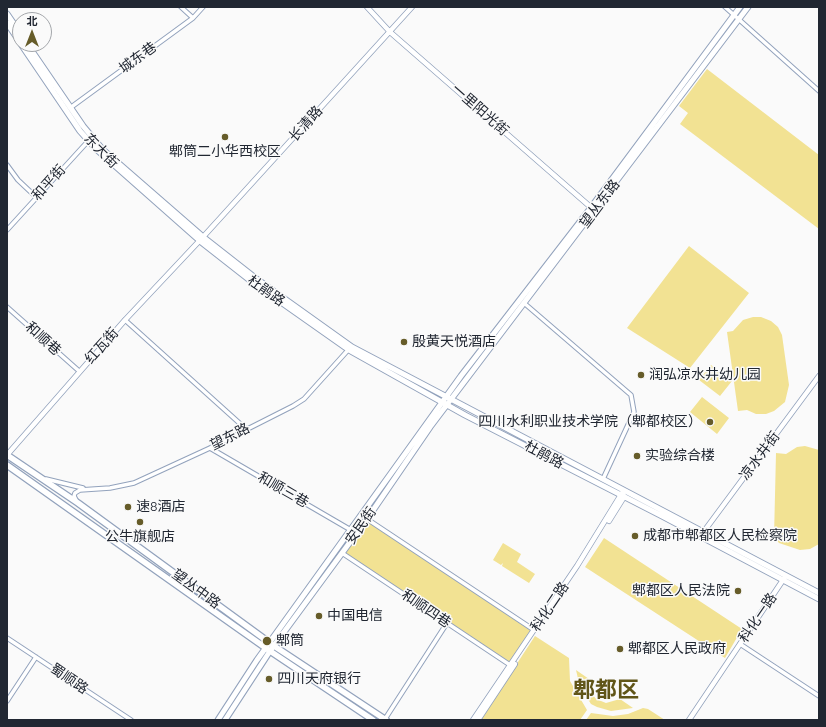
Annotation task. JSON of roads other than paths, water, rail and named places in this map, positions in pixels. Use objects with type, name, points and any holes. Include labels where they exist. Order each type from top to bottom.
[{"type":"main road","name":"望丛东路","points":[[446,401],[524,303],[740,7]]},
{"type":"main road","name":"望丛东路","points":[[446,401],[748,7]]},
{"type":"main road","name":"东大街","points":[[27,52],[90,139],[202,239]]},
{"type":"main road","name":"东大街","points":[[32,52],[90,139]]},
{"type":"main road","name":"杜鹃路","points":[[202,239],[350,349],[623,494],[702,533],[785,578],[819,599]]},
{"type":"main road","name":"杜鹃路","points":[[446,401],[603,480],[623,494]]},
{"type":"main road","name":"安民街","points":[[272,644],[367,519],[446,401]]},
{"type":"main road","name":"安民街","points":[[268,650],[351,529],[446,401]]},
{"type":"main road","name":"望丛中路","points":[[7,455],[78,503],[272,644],[386,720]]},
{"type":"main road","name":"望丛中路","points":[[7,465],[268,650],[373,720]]},
{"type":"main road","name":"杜鹃路","points":[[785,578],[819,593]]},
{"type":"main road","points":[[218,720],[268,650]]},
{"type":"main road","points":[[224,720],[268,650]]},
{"type":"street","points":[[181,7],[193,18]]},
{"type":"street","name":"城东巷","points":[[70,108],[193,18],[203,7]]},
{"type":"street","name":"一里阳光街","points":[[367,7],[390,32],[593,209]]},
{"type":"street","name":"长清路","points":[[202,239],[412,7]]},
{"type":"street","points":[[725,7],[819,91]]},
{"type":"street","name":"和平街","points":[[7,230],[90,139]]},
{"type":"street","points":[[7,165],[18,180],[36,197]]},
{"type":"street","name":"红瓦街","points":[[7,455],[125,320],[202,239]]},
{"type":"street","points":[[524,303],[631,395],[634,412],[603,480]]},
{"type":"street","name":"和顺巷","points":[[7,307],[79,371]]},
{"type":"street","points":[[125,320],[246,429]]},
{"type":"street","name":"望东路","points":[[78,503],[74,496],[75,493],[80,490],[110,488],[134,483],[210,448],[304,399],[350,349]]},
{"type":"street","name":"凉水井街","points":[[702,533],[819,376]]},
{"type":"street","name":"和顺三巷","points":[[210,448],[356,533]]},
{"type":"street","name":"望东路","points":[[41,477],[88,490]]},
{"type":"street","points":[[478,720],[583,562],[623,494]]},
{"type":"street","name":"科化二路","points":[[473,720],[581,560],[623,494]]},
{"type":"street","points":[[367,519],[534,630]]},
{"type":"street","name":"和顺四巷","points":[[342,553],[510,665]]},
{"type":"street","name":"科化一路","points":[[689,720],[785,578]]},
{"type":"street","points":[[386,720],[447,623]]},
{"type":"street","name":"蜀顺路","points":[[7,638],[131,720]]},
{"type":"street","points":[[740,644],[819,696]]},
{"type":"street","points":[[7,701],[36,657]]},
{"type":"place","name":"郫筒二小华西校区","points":[[225,137]]},
{"type":"place","name":"殷黄天悦酒店","points":[[404,342]]},
{"type":"place","name":"润弘凉水井幼儿园","points":[[641,375]]},
{"type":"place","name":"四川水利职业技术学院（郫都校区）","points":[[710,422]]},
{"type":"place","name":"实验综合楼","points":[[637,456]]},
{"type":"place","name":"速8酒店","points":[[128,507]]},
{"type":"place","name":"公牛旗舰店","points":[[140,522]]},
{"type":"place","name":"成都市郫都区人民检察院","points":[[635,536]]},
{"type":"place","name":"郫都区人民法院","points":[[738,591]]},
{"type":"place","name":"中国电信","points":[[319,616]]},
{"type":"place","name":"郫筒","points":[[267,641]]},
{"type":"place","name":"郫都区人民政府","points":[[620,649]]},
{"type":"place","name":"四川天府银行","points":[[269,679]]},
{"type":"district","name":"郫都区","points":[[606,690]]}]
